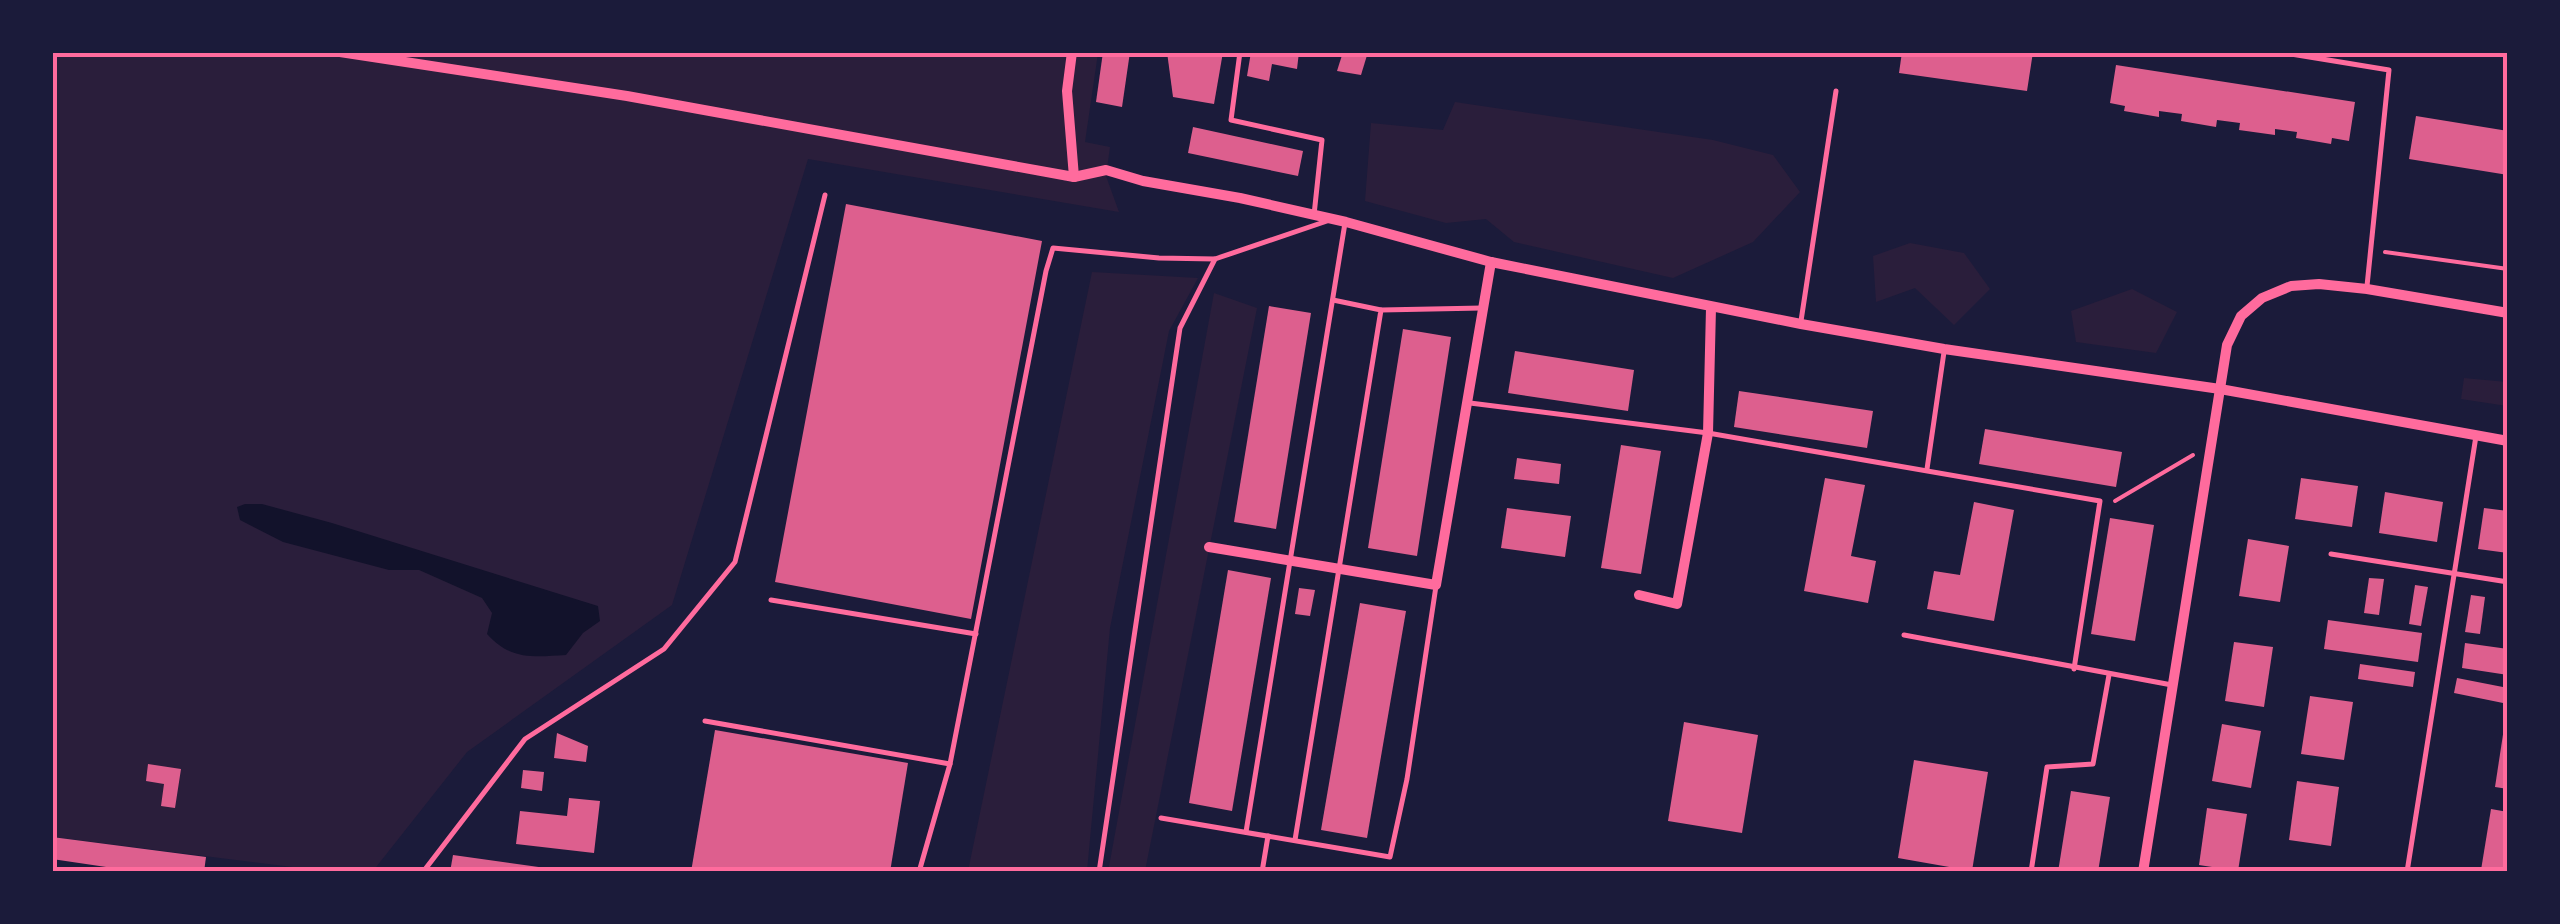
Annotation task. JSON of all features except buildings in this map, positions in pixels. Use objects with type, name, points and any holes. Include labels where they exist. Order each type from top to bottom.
[{"type":"street","points":[[340,52],[627,96],[1074,177],[1106,170],[1346,222],[1491,262],[1711,308],[2220,389],[2508,441]]},
{"type":"street","points":[[1072,52],[1067,92],[1074,177]]},
{"type":"street","points":[[1208,547],[1436,586],[1491,262]]},
{"type":"street","points":[[2143,872],[2227,344],[2241,316],[2262,298],[2291,286],[2318,284],[2508,313]]},
{"type":"street","points":[[1639,595],[1678,604],[1708,433],[1711,308]]},
{"type":"lane","points":[[1240,52],[1231,120],[1322,140],[1314,216]]},
{"type":"lane","points":[[2279,52],[2388,70],[2367,289]]},
{"type":"lane","points":[[1801,324],[1836,91]]},
{"type":"lane","points":[[423,872],[525,739],[664,649],[734,562],[825,195]]},
{"type":"lane","points":[[919,872],[950,764],[1053,248],[1215,259],[1332,220]]},
{"type":"lane","points":[[1246,832],[1346,222]]},
{"type":"lane","points":[[1099,872],[1180,328],[1215,259]]},
{"type":"lane","points":[[1333,300],[1381,310],[1482,308]]},
{"type":"lane","points":[[1296,840],[1381,310]]},
{"type":"lane","points":[[1927,470],[1944,348]]},
{"type":"lane","points":[[1466,402],[1708,433],[2100,501],[2074,668]]},
{"type":"lane","points":[[2406,872],[2476,436]]},
{"type":"lane","points":[[2331,554],[2508,582]]},
{"type":"lane","points":[[1161,818],[1390,856],[1407,779],[1436,586]]},
{"type":"lane","points":[[771,600],[976,634]]},
{"type":"lane","points":[[1904,636],[2172,685]]},
{"type":"lane","points":[[2031,872],[2046,768],[2093,764],[2110,675]]},
{"type":"lane","points":[[705,722],[950,764]]},
{"type":"lane","points":[[1262,872],[1268,836]]},
{"type":"path","points":[[2370,250],[2508,269]]},
{"type":"path","points":[[2100,501],[2111,503],[2211,444]]},
{"type":"shaded area","points":[[53,53],[1098,53],[1085,142],[1110,147],[1106,176],[1119,212],[808,159],[672,605],[467,752],[373,871],[325,871],[53,837]]},
{"type":"shaded area","points":[[1455,102],[1713,140],[1773,155],[1800,192],[1753,242],[1673,278],[1514,242],[1486,219],[1446,223],[1365,201],[1371,123],[1443,130]]},
{"type":"shaded area","points":[[1910,243],[1964,253],[1990,289],[1954,325],[1915,288],[1876,302],[1873,256]]},
{"type":"shaded area","points":[[1092,272],[1198,278],[1169,331],[1110,628],[1087,871],[968,871]]},
{"type":"shaded area","points":[[2132,289],[2177,312],[2156,353],[2076,342],[2071,311]]},
{"type":"shaded area","points":[[1214,293],[1257,308],[1145,871],[1108,872]]},
{"type":"shaded area","points":[[2464,378],[2507,382],[2507,406],[2461,399]]},
{"type":"shaded area","points":[[262,504],[332,523],[598,606],[600,621],[583,633],[566,655],[513,653],[487,634],[492,613],[482,598],[419,570],[389,570],[283,542],[240,520],[237,507]]}]
